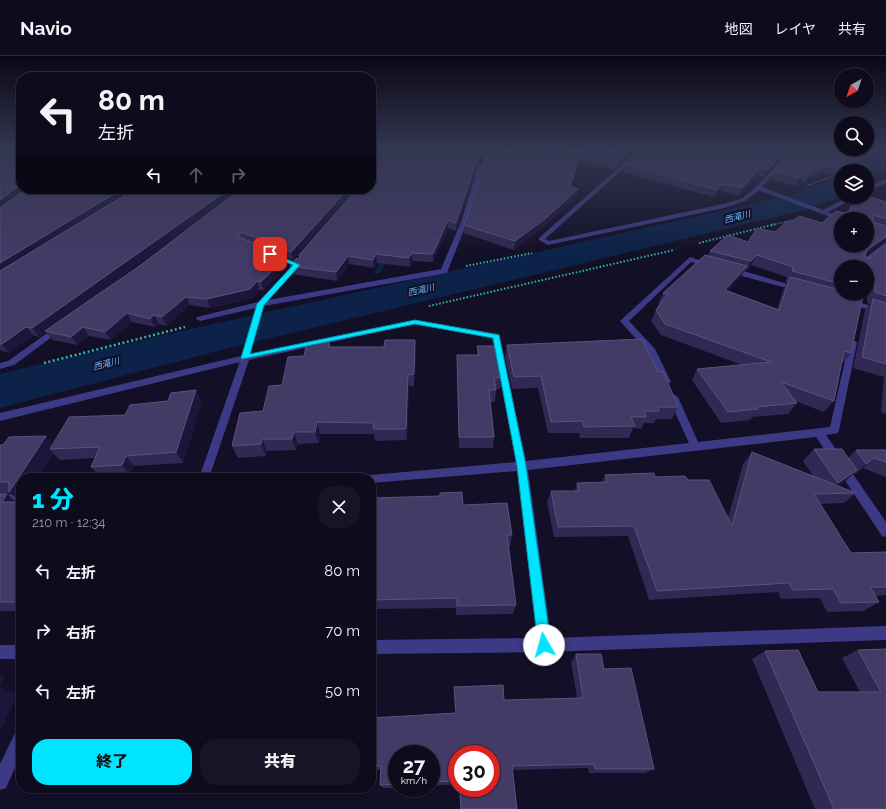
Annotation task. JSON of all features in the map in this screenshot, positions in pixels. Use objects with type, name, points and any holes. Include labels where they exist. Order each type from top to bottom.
[{"type":"street","points":[[200,319],[261,304],[444,271],[464,222],[476,184]]},
{"type":"street","points":[[603,184],[541,239],[548,243],[724,206],[743,200],[761,184]]},
{"type":"street","points":[[758,188],[812,210],[834,217]]},
{"type":"street","points":[[822,213],[840,204]]},
{"type":"street","points":[[866,260],[886,244]]},
{"type":"street","points":[[206,473],[245,358],[261,304],[293,263],[306,254]]},
{"type":"street","points":[[696,446],[652,351],[624,321],[690,259],[809,291]]},
{"type":"street","points":[[840,300],[860,309],[886,312]]},
{"type":"street","points":[[860,309],[861,300]]},
{"type":"street","points":[[0,366],[11,363],[68,322]]},
{"type":"street","points":[[0,417],[245,358],[415,322],[496,336],[522,466],[544,645]]},
{"type":"street","points":[[376,479],[522,466],[819,433],[834,430],[854,336]]},
{"type":"street","points":[[819,433],[886,532]]},
{"type":"street","points":[[0,500],[16,499]]},
{"type":"street","points":[[376,647],[544,645],[886,633]]},
{"type":"street","points":[[0,652],[16,652]]},
{"type":"street","points":[[0,782],[16,747]]},
{"type":"path","points":[[773,194],[812,184]]},
{"type":"path","points":[[422,308],[676,249],[822,213]]},
{"type":"path","points":[[676,249],[690,259]]},
{"type":"path","points":[[38,365],[183,328],[200,319]]},
{"type":"building","points":[[0,184],[16,184],[16,188],[0,200]]},
{"type":"building","points":[[376,184],[469,184],[456,223],[448,220],[433,254],[412,253],[409,258],[376,254],[373,260],[348,256],[336,272],[290,266],[296,259],[300,258],[299,255],[353,194],[376,194]]},
{"type":"building","points":[[478,184],[571,184],[570,186],[578,189],[545,219],[515,241],[464,225]]},
{"type":"building","points":[[696,184],[724,184],[717,190]]},
{"type":"building","points":[[725,184],[745,184],[742,188]]},
{"type":"building","points":[[19,194],[114,194],[0,263],[0,208]]},
{"type":"building","points":[[127,194],[222,194],[32,328],[26,327],[2,344],[0,344],[0,271]]},
{"type":"building","points":[[234,194],[343,194],[291,252],[244,233],[238,233],[239,237],[286,257],[261,282],[257,281],[250,289],[207,299],[186,297],[162,317],[154,315],[150,319],[127,313],[105,332],[83,327],[71,337],[45,331],[138,267]]},
{"type":"building","points":[[874,198],[886,202],[886,219],[874,215],[874,212],[847,212],[851,210],[850,207],[853,204],[874,204]]},
{"type":"building","points":[[834,213],[834,252],[866,252],[866,258],[874,258],[875,253],[886,245],[886,296],[875,292],[874,260],[834,260],[834,282],[792,271],[793,267],[757,255],[751,261],[710,251],[728,235],[748,242],[757,228],[775,232],[787,221],[792,222],[799,216],[822,223]]},
{"type":"building","points":[[874,222],[886,226],[886,237],[874,245]]},
{"type":"building","points":[[705,255],[747,266],[725,290],[779,310],[790,277],[834,288],[834,300],[862,300],[851,353],[844,351],[834,401],[781,382],[797,403],[756,407],[758,409],[728,412],[697,369],[771,362],[665,324],[656,310],[667,294],[663,293]]},
{"type":"building","points":[[873,300],[886,303],[886,364],[862,357]]},
{"type":"building","points":[[642,339],[658,372],[663,371],[678,407],[658,407],[659,411],[644,411],[646,417],[631,417],[635,426],[584,427],[582,421],[551,422],[541,376],[514,377],[507,345]]},
{"type":"building","points":[[385,340],[415,340],[414,374],[408,375],[406,429],[373,429],[374,423],[317,422],[315,432],[294,432],[292,439],[262,439],[261,444],[232,446],[240,413],[263,411],[269,386],[282,385],[288,357],[304,356],[307,342],[329,341],[329,347],[384,347]]},
{"type":"building","points":[[477,346],[495,346],[502,377],[494,378],[496,390],[489,390],[494,437],[459,437],[457,355],[479,355]]},
{"type":"building","points":[[196,390],[176,452],[126,456],[122,465],[91,467],[100,447],[50,449],[69,417],[125,415],[130,405],[168,401],[171,393]]},
{"type":"building","points":[[46,436],[22,473],[16,473],[16,481],[9,492],[9,482],[0,482],[0,445],[3,445],[9,437]]},
{"type":"building","points":[[814,449],[842,449],[857,470],[838,483]]},
{"type":"building","points":[[856,450],[886,450],[886,462],[874,458],[866,464]]},
{"type":"building","points":[[752,452],[856,493],[814,494],[851,553],[886,552],[886,587],[870,587],[879,602],[841,603],[833,589],[793,590],[789,583],[657,591],[634,526],[558,527],[551,491],[579,491],[577,483],[608,482],[605,475],[654,473],[655,477],[685,476],[688,480],[709,480],[732,526]]},
{"type":"building","points":[[462,492],[463,505],[507,503],[512,535],[507,535],[516,605],[457,606],[457,598],[376,600],[376,498],[440,496],[440,493]]},
{"type":"building","points":[[0,494],[7,494],[2,502],[16,502],[16,602],[0,602]]},
{"type":"building","points":[[886,649],[886,809],[834,809],[765,651],[798,650],[818,692],[881,692],[858,650]]},
{"type":"building","points":[[576,654],[601,654],[604,669],[631,668],[654,769],[595,769],[594,764],[512,766],[517,809],[461,809],[460,797],[500,797],[500,745],[448,745],[448,781],[440,782],[440,745],[388,745],[388,785],[380,785],[381,766],[376,766],[376,718],[456,713],[454,687],[503,685],[504,700],[583,698]]},
{"type":"waterway","name":"西滝川","points":[[0,391],[155,352],[790,204],[822,195],[834,189]]},
{"type":"waterway","points":[[377,273],[388,253]]},
{"type":"waterway","points":[[384,290],[390,298]]},
{"type":"route","points":[[270,254],[297,265],[261,304],[245,358],[415,322],[496,336],[522,466],[544,645]]}]
